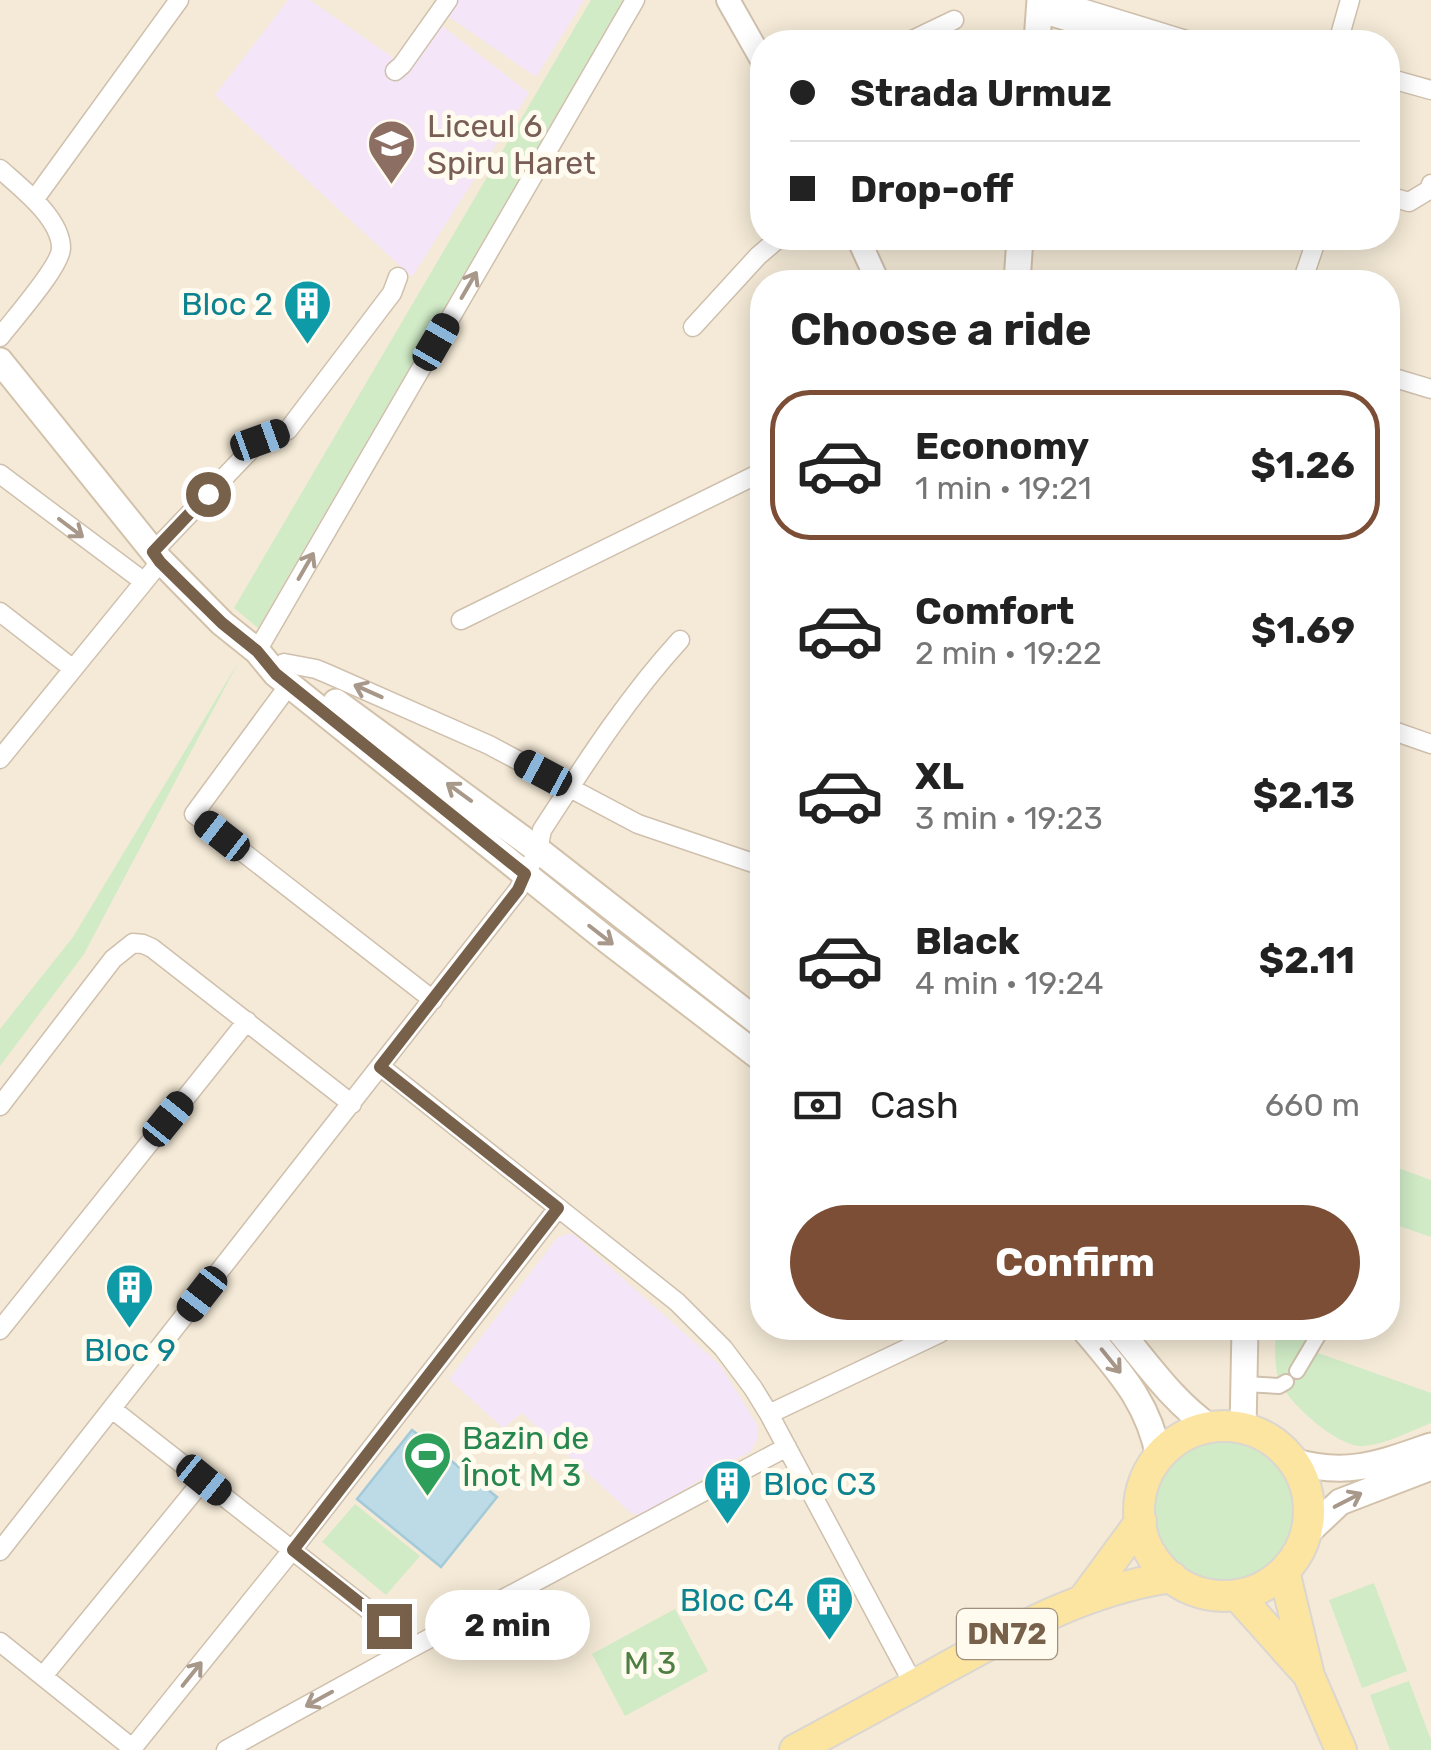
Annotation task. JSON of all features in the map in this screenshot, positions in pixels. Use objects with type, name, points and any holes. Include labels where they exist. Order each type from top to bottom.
[{"type":"main road","points":[[1039,30],[1045,4]]},
{"type":"main road","points":[[0,361],[157,557],[222,623],[257,651],[276,674],[286,674],[538,850],[750,1016]]},
{"type":"main road","points":[[286,674],[525,874],[750,1049]]},
{"type":"main road","points":[[1093,1340],[1137,1396],[1152,1428],[1159,1458],[1181,1438],[1210,1428],[1243,1429],[1280,1448],[1304,1482],[1308,1498],[1306,1535],[1297,1554],[1284,1571],[1260,1588],[1236,1595],[1207,1594],[1172,1577],[1152,1554],[1140,1521]]},
{"type":"main road","points":[[1127,1340],[1169,1392],[1210,1428]]},
{"type":"main road","points":[[1243,1429],[1245,1340]]},
{"type":"main road","points":[[1306,1535],[1340,1502],[1431,1446]]},
{"type":"main road","name":"DN72","points":[[1083,1600],[1140,1521],[1144,1486],[1159,1458]]},
{"type":"main road","points":[[1292,1461],[1328,1470],[1431,1467]]},
{"type":"main road","points":[[1284,1571],[1309,1676],[1342,1750]]},
{"type":"main road","name":"DN72","points":[[795,1750],[1011,1632],[1083,1600],[1139,1582],[1172,1577]]},
{"type":"main road","points":[[1236,1595],[1309,1676]]},
{"type":"street","points":[[34,200],[179,0]]},
{"type":"street","points":[[395,71],[448,0]]},
{"type":"street","points":[[257,651],[636,0]]},
{"type":"street","points":[[728,0],[750,39]]},
{"type":"street","points":[[1341,30],[1350,0]]},
{"type":"street","points":[[1045,4],[1107,30]]},
{"type":"street","points":[[1045,4],[1146,30]]},
{"type":"street","points":[[933,30],[954,20]]},
{"type":"street","points":[[1400,81],[1431,90]]},
{"type":"street","points":[[0,170],[48,217],[61,247],[57,263],[0,337]]},
{"type":"street","points":[[1400,199],[1409,202],[1429,190],[1431,184]]},
{"type":"street","points":[[693,328],[766,250]]},
{"type":"street","points":[[0,759],[157,557],[260,440],[288,430],[383,306],[398,277]]},
{"type":"street","points":[[1400,380],[1431,389]]},
{"type":"street","points":[[0,474],[142,581]]},
{"type":"street","points":[[462,620],[750,478]]},
{"type":"street","points":[[0,612],[72,668]]},
{"type":"street","points":[[0,1551],[518,890],[538,850],[542,830],[646,676],[680,640]]},
{"type":"street","points":[[432,1000],[194,814],[286,674],[316,669],[356,685],[489,745],[638,824],[750,862]]},
{"type":"street","points":[[1400,734],[1431,744]]},
{"type":"street","points":[[0,1106],[114,959],[133,943],[152,948],[352,1104]]},
{"type":"street","points":[[0,1330],[247,1021]]},
{"type":"street","points":[[380,1067],[697,1320],[739,1369],[769,1414],[914,1685]]},
{"type":"street","points":[[0,1642],[132,1749],[293,1550],[558,1208]]},
{"type":"street","points":[[769,1414],[925,1340]]},
{"type":"street","points":[[1244,1384],[1279,1386],[1291,1377],[1315,1340]]},
{"type":"street","points":[[112,1409],[389,1626],[404,1652]]},
{"type":"street","points":[[226,1750],[787,1448]]},
{"type":"street","points":[[43,1676],[204,1480]]},
{"type":"shaded area","points":[[0,0],[1431,0],[1431,1750],[0,1750]]},
{"type":"shaded area","name":"Liceul 6 Spiru Haret","points":[[288,0],[310,0],[408,68],[441,25],[529,93],[412,277],[215,95]]},
{"type":"shaded area","points":[[457,0],[584,0],[536,77],[446,15]]},
{"type":"shaded area","points":[[572,1233],[721,1366],[758,1426],[758,1438],[751,1451],[640,1515],[631,1513],[522,1413],[503,1428],[449,1379],[558,1237]]},
{"type":"green space","points":[[591,0],[623,0],[258,628],[234,608]]},
{"type":"green space","points":[[239,661],[84,954],[0,1066],[0,1029],[73,937]]},
{"type":"green space","points":[[568,883],[750,1027],[750,1040],[561,890]]},
{"type":"green space","points":[[1400,1169],[1431,1180],[1431,1237],[1400,1226]]},
{"type":"green space","points":[[1275,1340],[1305,1340],[1304,1348],[1431,1393],[1431,1423],[1373,1445],[1354,1445],[1329,1433],[1294,1402],[1280,1382]]},
{"type":"green space","points":[[1224,1441],[1251,1447],[1274,1462],[1289,1485],[1295,1512],[1289,1539],[1274,1562],[1251,1577],[1224,1583],[1197,1577],[1174,1562],[1159,1539],[1153,1512],[1159,1485],[1174,1462],[1197,1447]]},
{"type":"green space","points":[[355,1504],[420,1556],[386,1595],[322,1542]]},
{"type":"green space","points":[[1374,1583],[1407,1671],[1362,1688],[1329,1600]]},
{"type":"green space","name":"M 3","points":[[675,1609],[708,1671],[625,1716],[592,1654]]},
{"type":"green space","points":[[1409,1681],[1431,1740],[1431,1750],[1390,1750],[1370,1695]]},
{"type":"water","name":"Bazin de Înot M 3","points":[[412,1430],[497,1497],[441,1567],[357,1499]]},
{"type":"place","name":"Liceul 6 Spiru Haret","points":[[392,186]]},
{"type":"place","name":"Bloc 2","points":[[308,346]]},
{"type":"place","name":"Bloc 9","points":[[130,1330]]},
{"type":"place","name":"Bazin de Înot M 3","points":[[427,1498]]},
{"type":"place","name":"Bloc C3","points":[[728,1526]]},
{"type":"place","name":"Bloc C4","points":[[829,1642]]},
{"type":"route","points":[[208,494],[153,552],[160,562],[222,623],[257,651],[276,674],[525,874],[518,890],[380,1067],[558,1208],[293,1550],[389,1626]]}]
